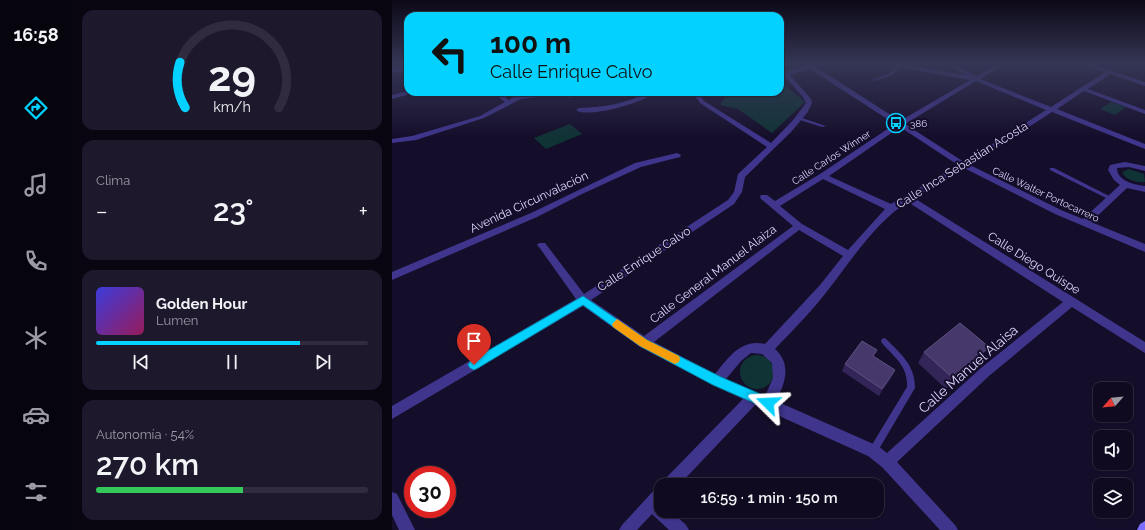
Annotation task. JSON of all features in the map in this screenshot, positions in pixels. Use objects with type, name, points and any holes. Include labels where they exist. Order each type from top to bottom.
[{"type":"street","name":"Calle Enrique Calvo","points":[[392,413],[583,300],[731,202],[738,195],[741,176],[772,147],[807,106],[808,99],[797,89]]},
{"type":"street","name":"Calle Walter Portocarrero","points":[[845,89],[964,165],[1084,223],[1145,248]]},
{"type":"street","name":"Calle Carlos Winner","points":[[775,205],[822,176],[899,124],[959,89]]},
{"type":"street","points":[[1001,89],[1145,147]]},
{"type":"street","points":[[1083,89],[1145,112]]},
{"type":"street","name":"Calle Inca Sebastían Acosta","points":[[767,350],[824,288],[849,255],[891,208],[909,199],[964,165],[1083,89]]},
{"type":"street","points":[[392,97],[404,94]]},
{"type":"street","points":[[501,96],[509,103]]},
{"type":"street","points":[[392,141],[413,138],[470,121],[523,96]]},
{"type":"street","points":[[520,98],[534,96]]},
{"type":"street","points":[[579,110],[604,108],[630,102],[647,96]]},
{"type":"street","points":[[698,96],[702,102],[772,147]]},
{"type":"street","name":"Avenida Circunvalación","points":[[392,276],[534,215],[579,192],[638,165],[677,155]]},
{"type":"street","points":[[1143,167],[1127,164],[1113,167],[1112,170],[1116,177],[1126,184],[1144,190]]},
{"type":"street","points":[[822,176],[891,208]]},
{"type":"street","points":[[1084,223],[1126,184]]},
{"type":"street","points":[[764,197],[799,226],[849,255]]},
{"type":"street","name":"Calle Diego Quispe","points":[[909,199],[1145,348]]},
{"type":"street","name":"Calle General Manuel Alaiza","points":[[644,343],[799,226]]},
{"type":"street","points":[[542,245],[583,300],[644,343],[753,398],[768,403],[873,451],[887,462],[950,530]]},
{"type":"street","name":"Calle Manuel Alaisa","points":[[887,462],[985,372],[1071,302]]},
{"type":"street","points":[[717,381],[744,351],[758,348],[767,350],[777,359],[780,368],[779,380],[768,403]]},
{"type":"street","points":[[676,478],[753,398]]},
{"type":"street","points":[[392,498],[407,530]]},
{"type":"street","points":[[628,530],[654,500]]},
{"type":"street","points":[[672,518],[681,530]]},
{"type":"lane","points":[[798,118],[824,126]]},
{"type":"lane","points":[[1052,169],[1110,198]]},
{"type":"lane","points":[[873,451],[911,388],[912,377],[910,369],[884,341]]},
{"type":"green space","points":[[784,89],[789,89],[805,102],[772,133],[738,109],[720,105],[726,96],[784,96]]},
{"type":"green space","points":[[1111,102],[1126,107],[1115,115],[1100,109]]},
{"type":"green space","points":[[570,124],[582,134],[546,149],[534,138]]},
{"type":"green space","points":[[1129,169],[1144,174],[1145,182],[1138,182],[1128,179],[1122,172]]},
{"type":"green space","points":[[754,355],[760,355],[769,360],[773,366],[773,378],[769,384],[760,389],[754,389],[745,384],[740,375],[740,369],[745,360]]},
{"type":"building","points":[[960,323],[989,347],[954,379],[924,352]]},
{"type":"building","points":[[862,341],[877,350],[873,356],[895,370],[882,389],[845,364]]},
{"type":"slow traffic","points":[[617,324],[644,343],[675,359]]},
{"type":"place","name":"386","points":[[896,123]]},
{"type":"route","points":[[474,365],[583,300],[644,343],[717,381],[753,398],[768,403]]}]
